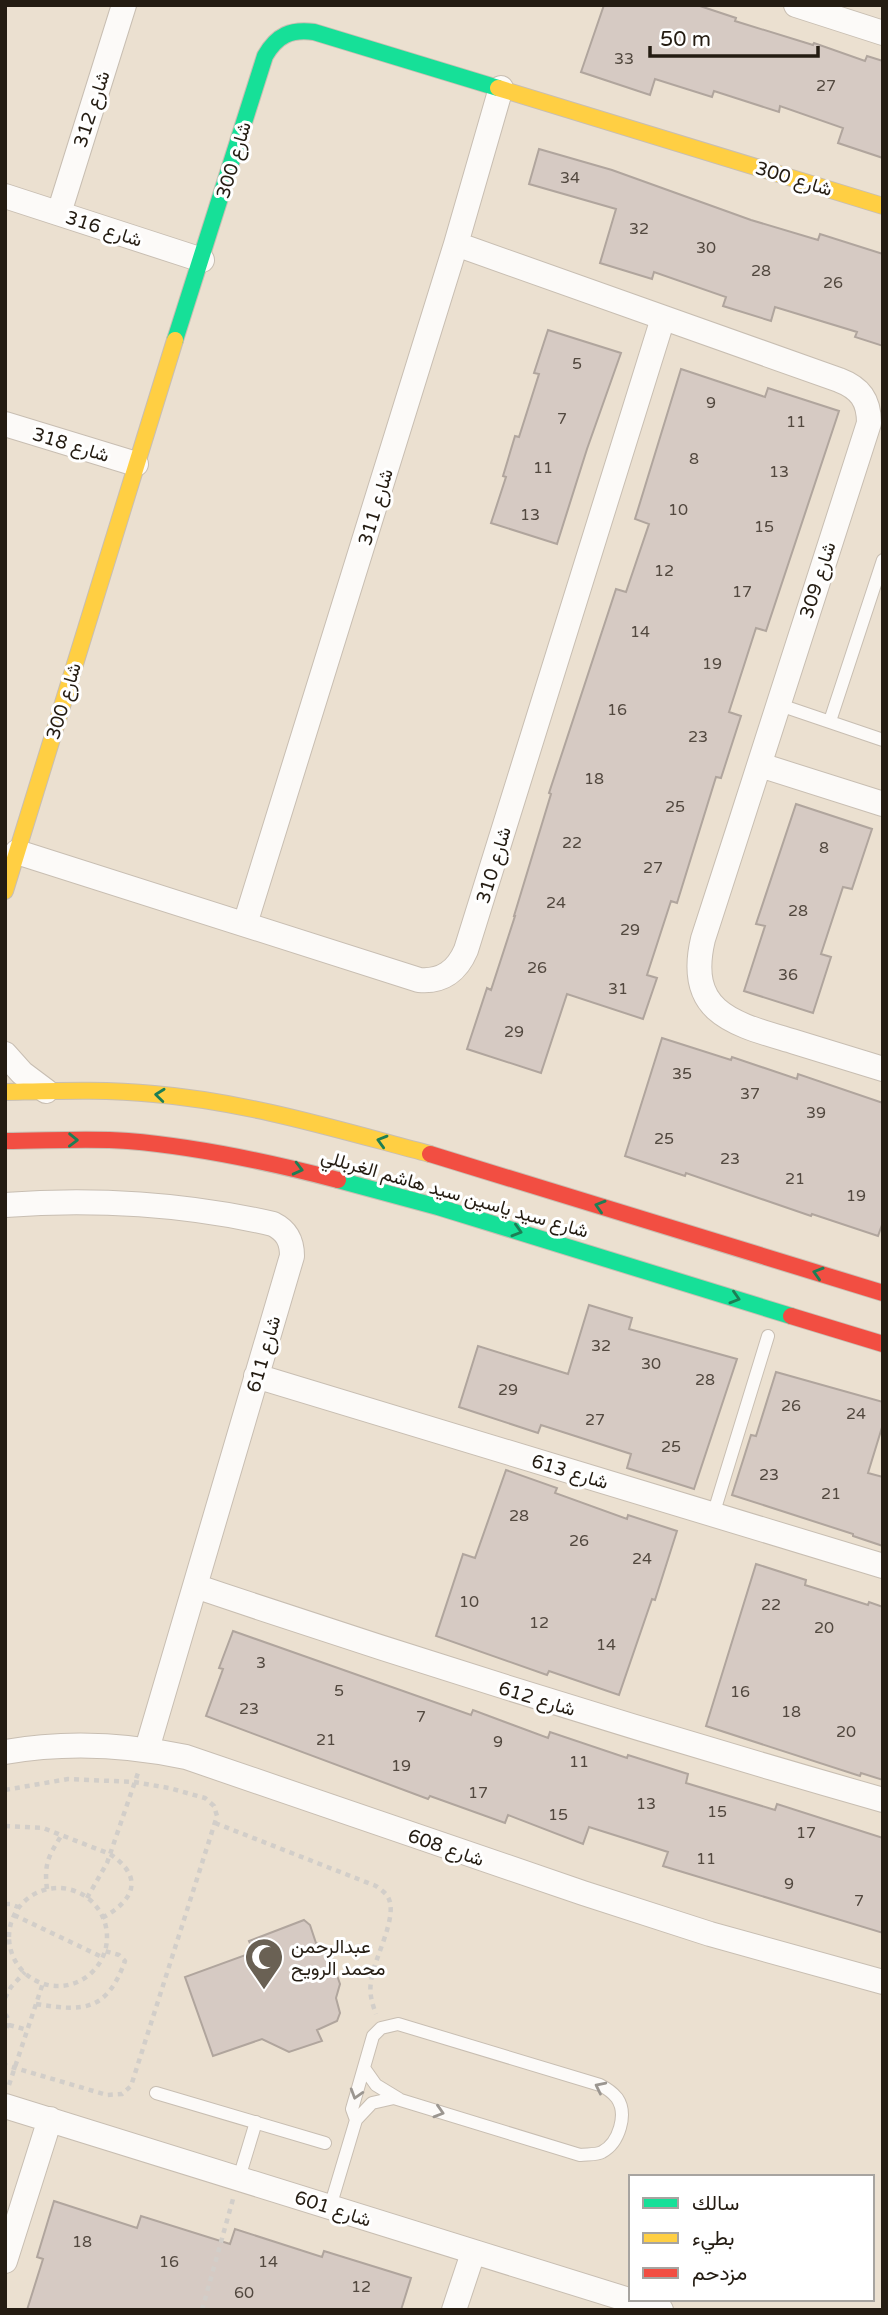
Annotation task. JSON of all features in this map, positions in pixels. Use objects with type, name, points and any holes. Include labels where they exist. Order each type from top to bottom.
[{"type":"street","name":"شارع 312","points":[[59,213],[124,5]]},
{"type":"street","points":[[796,5],[883,33]]},
{"type":"street","name":"شارع 300","points":[[5,891],[265,56],[272,43],[284,33],[299,29],[314,32],[883,206]]},
{"type":"street","name":"شارع 311","points":[[245,924],[456,244],[501,88]]},
{"type":"street","name":"شارع 316","points":[[5,196],[202,260]]},
{"type":"street","name":"شارع 309","points":[[456,244],[853,385],[876,413],[869,423],[777,704],[698,961],[701,984],[712,1004],[729,1020],[750,1029],[883,1069]]},
{"type":"street","name":"شارع 310","points":[[17,852],[419,980],[439,979],[456,968],[466,950],[663,318]]},
{"type":"street","name":"شارع 318","points":[[5,424],[136,464]]},
{"type":"street","points":[[760,765],[883,804]]},
{"type":"street","points":[[5,1054],[22,1073],[46,1091]]},
{"type":"street","name":"شارع سيد ياسين سيد هاشم الغربللي","points":[[5,1092],[156,1094],[280,1114],[451,1160],[883,1293]]},
{"type":"street","points":[[267,1130],[280,1114]]},
{"type":"street","name":"شارع سيد ياسين سيد هاشم الغربللي","points":[[5,1140],[126,1141],[264,1155],[883,1344]]},
{"type":"street","name":"شارع 611","points":[[5,1205],[64,1202],[167,1207],[265,1222],[280,1228],[290,1241],[292,1256],[147,1749]]},
{"type":"street","name":"شارع 613","points":[[256,1376],[883,1566]]},
{"type":"street","name":"شارع 612","points":[[195,1586],[509,1689],[883,1800]]},
{"type":"street","name":"شارع 608","points":[[5,1752],[65,1744],[106,1745],[147,1749],[186,1757],[595,1897],[710,1934],[883,1982]]},
{"type":"street","name":"شارع 601","points":[[5,2106],[629,2300]]},
{"type":"street","points":[[5,2261],[50,2119]]},
{"type":"street","points":[[454,2310],[473,2253]]},
{"type":"street","name":"شارع 601","points":[[631,2301],[661,2310]]},
{"type":"lane","points":[[830,721],[883,560]]},
{"type":"lane","points":[[777,704],[883,740]]},
{"type":"lane","points":[[713,1515],[768,1336]]},
{"type":"lane","points":[[330,2207],[356,2120],[372,2104],[399,2099],[580,2155],[602,2152],[614,2141],[620,2127],[622,2108],[617,2098],[600,2085],[398,2024],[381,2028],[373,2035],[352,2109],[356,2120]]},
{"type":"lane","points":[[364,2068],[376,2085],[399,2099]]},
{"type":"lane","points":[[156,2093],[325,2143]]},
{"type":"lane","points":[[239,2178],[256,2122]]},
{"type":"path","points":[[87,1898],[110,1854],[147,1749]]},
{"type":"path","points":[[5,1790],[68,1779],[134,1782],[205,1798],[214,1806],[217,1816],[131,2087],[122,2094],[107,2095],[5,2065]]},
{"type":"path","points":[[215,1823],[376,1886],[387,1895],[391,1907],[389,1922],[371,1979],[370,1991],[381,2028]]},
{"type":"path","points":[[5,1826],[43,1828],[110,1854],[128,1869],[131,1892],[115,1911],[103,1918]]},
{"type":"path","points":[[47,1889],[47,1859],[61,1836]]},
{"type":"path","points":[[47,1889],[66,1889],[87,1898],[99,1910],[107,1935],[105,1951],[92,1971],[69,1984],[56,1986],[43,1983],[25,1972],[13,1958],[9,1945],[9,1932],[18,1907],[28,1898],[47,1889]]},
{"type":"path","points":[[5,1904],[18,1907]]},
{"type":"path","points":[[14,1915],[102,1957]]},
{"type":"path","points":[[36,2004],[61,2008],[86,2007],[99,2001],[112,1990],[125,1961],[119,1955],[105,1951]]},
{"type":"path","points":[[5,1997],[25,1972]]},
{"type":"path","points":[[5,2096],[43,1983]]},
{"type":"path","points":[[5,2014],[9,2018],[7,2027],[27,2030]]},
{"type":"path","points":[[202,2310],[239,2178]]},
{"type":"building","points":[[604,5],[697,5],[736,18],[735,21],[813,45],[814,43],[865,61],[867,56],[883,61],[883,158],[838,143],[843,128],[780,106],[779,112],[714,91],[712,97],[655,79],[650,95],[581,72]]},
{"type":"building","points":[[539,149],[612,170],[751,220],[818,240],[820,234],[883,254],[883,346],[855,337],[857,332],[775,307],[771,321],[723,306],[726,297],[654,272],[652,279],[600,263],[616,209],[529,184]]},
{"type":"building","points":[[548,330],[621,353],[557,544],[491,523],[506,477],[503,476],[515,436],[519,437],[539,374],[534,373]]},
{"type":"building","points":[[681,369],[765,397],[768,388],[839,411],[766,631],[756,628],[729,712],[741,716],[721,778],[716,777],[677,903],[671,901],[647,975],[657,978],[643,1019],[567,994],[541,1073],[467,1049],[487,988],[491,990],[515,916],[551,794],[549,793],[616,589],[626,592],[649,524],[635,519]]},
{"type":"building","points":[[796,804],[872,829],[852,889],[843,887],[821,954],[831,957],[813,1013],[744,991],[765,926],[756,924]]},
{"type":"building","points":[[662,1038],[731,1060],[732,1057],[797,1079],[798,1074],[883,1103],[883,1222],[878,1236],[686,1173],[685,1176],[625,1156]]},
{"type":"building","points":[[589,1305],[632,1318],[629,1329],[737,1359],[694,1489],[627,1468],[631,1454],[541,1425],[538,1433],[459,1407],[478,1346],[568,1374]]},
{"type":"building","points":[[776,1372],[883,1402],[883,1424],[868,1473],[883,1477],[883,1546],[732,1495],[751,1435],[756,1436]]},
{"type":"building","points":[[506,1470],[557,1488],[555,1493],[627,1519],[628,1515],[677,1531],[655,1600],[652,1599],[619,1695],[549,1671],[547,1675],[436,1636],[463,1554],[475,1558]]},
{"type":"building","points":[[756,1564],[806,1580],[805,1585],[868,1605],[869,1602],[883,1607],[883,1780],[861,1773],[860,1776],[706,1726]]},
{"type":"building","points":[[233,1631],[471,1715],[473,1710],[548,1738],[550,1732],[627,1758],[628,1755],[688,1774],[686,1783],[775,1810],[777,1804],[883,1838],[883,1933],[663,1866],[668,1852],[589,1827],[583,1844],[508,1815],[505,1823],[430,1796],[428,1799],[206,1716],[223,1669],[219,1668]]},
{"type":"building","name":"عبدالرحمن محمد الرويح","points":[[304,1920],[310,1925],[316,1943],[328,1949],[340,1984],[336,1998],[340,2013],[337,2021],[317,2030],[322,2041],[289,2052],[262,2039],[213,2056],[185,1977],[254,1952],[249,1941]]},
{"type":"building","points":[[54,2201],[137,2228],[141,2216],[230,2244],[235,2229],[322,2257],[324,2251],[411,2278],[401,2310],[27,2310],[43,2259],[37,2257]]},
{"type":"traffic: fast","points":[[175,340],[265,56],[280,38],[292,33],[314,32],[498,88]]},
{"type":"traffic: fast","points":[[338,1180],[438,1207],[791,1316]]},
{"type":"traffic: slow","points":[[498,88],[883,206]]},
{"type":"traffic: slow","points":[[5,891],[175,340]]},
{"type":"traffic: slow","points":[[5,1092],[117,1091],[224,1103],[430,1154]]},
{"type":"traffic: jam","points":[[5,1141],[128,1141],[181,1147],[338,1180]]},
{"type":"traffic: jam","points":[[430,1154],[883,1293]]},
{"type":"traffic: jam","points":[[791,1316],[883,1344]]},
{"type":"place","name":"عبدالرحمن محمد الرويح","points":[[264,1991]]}]
